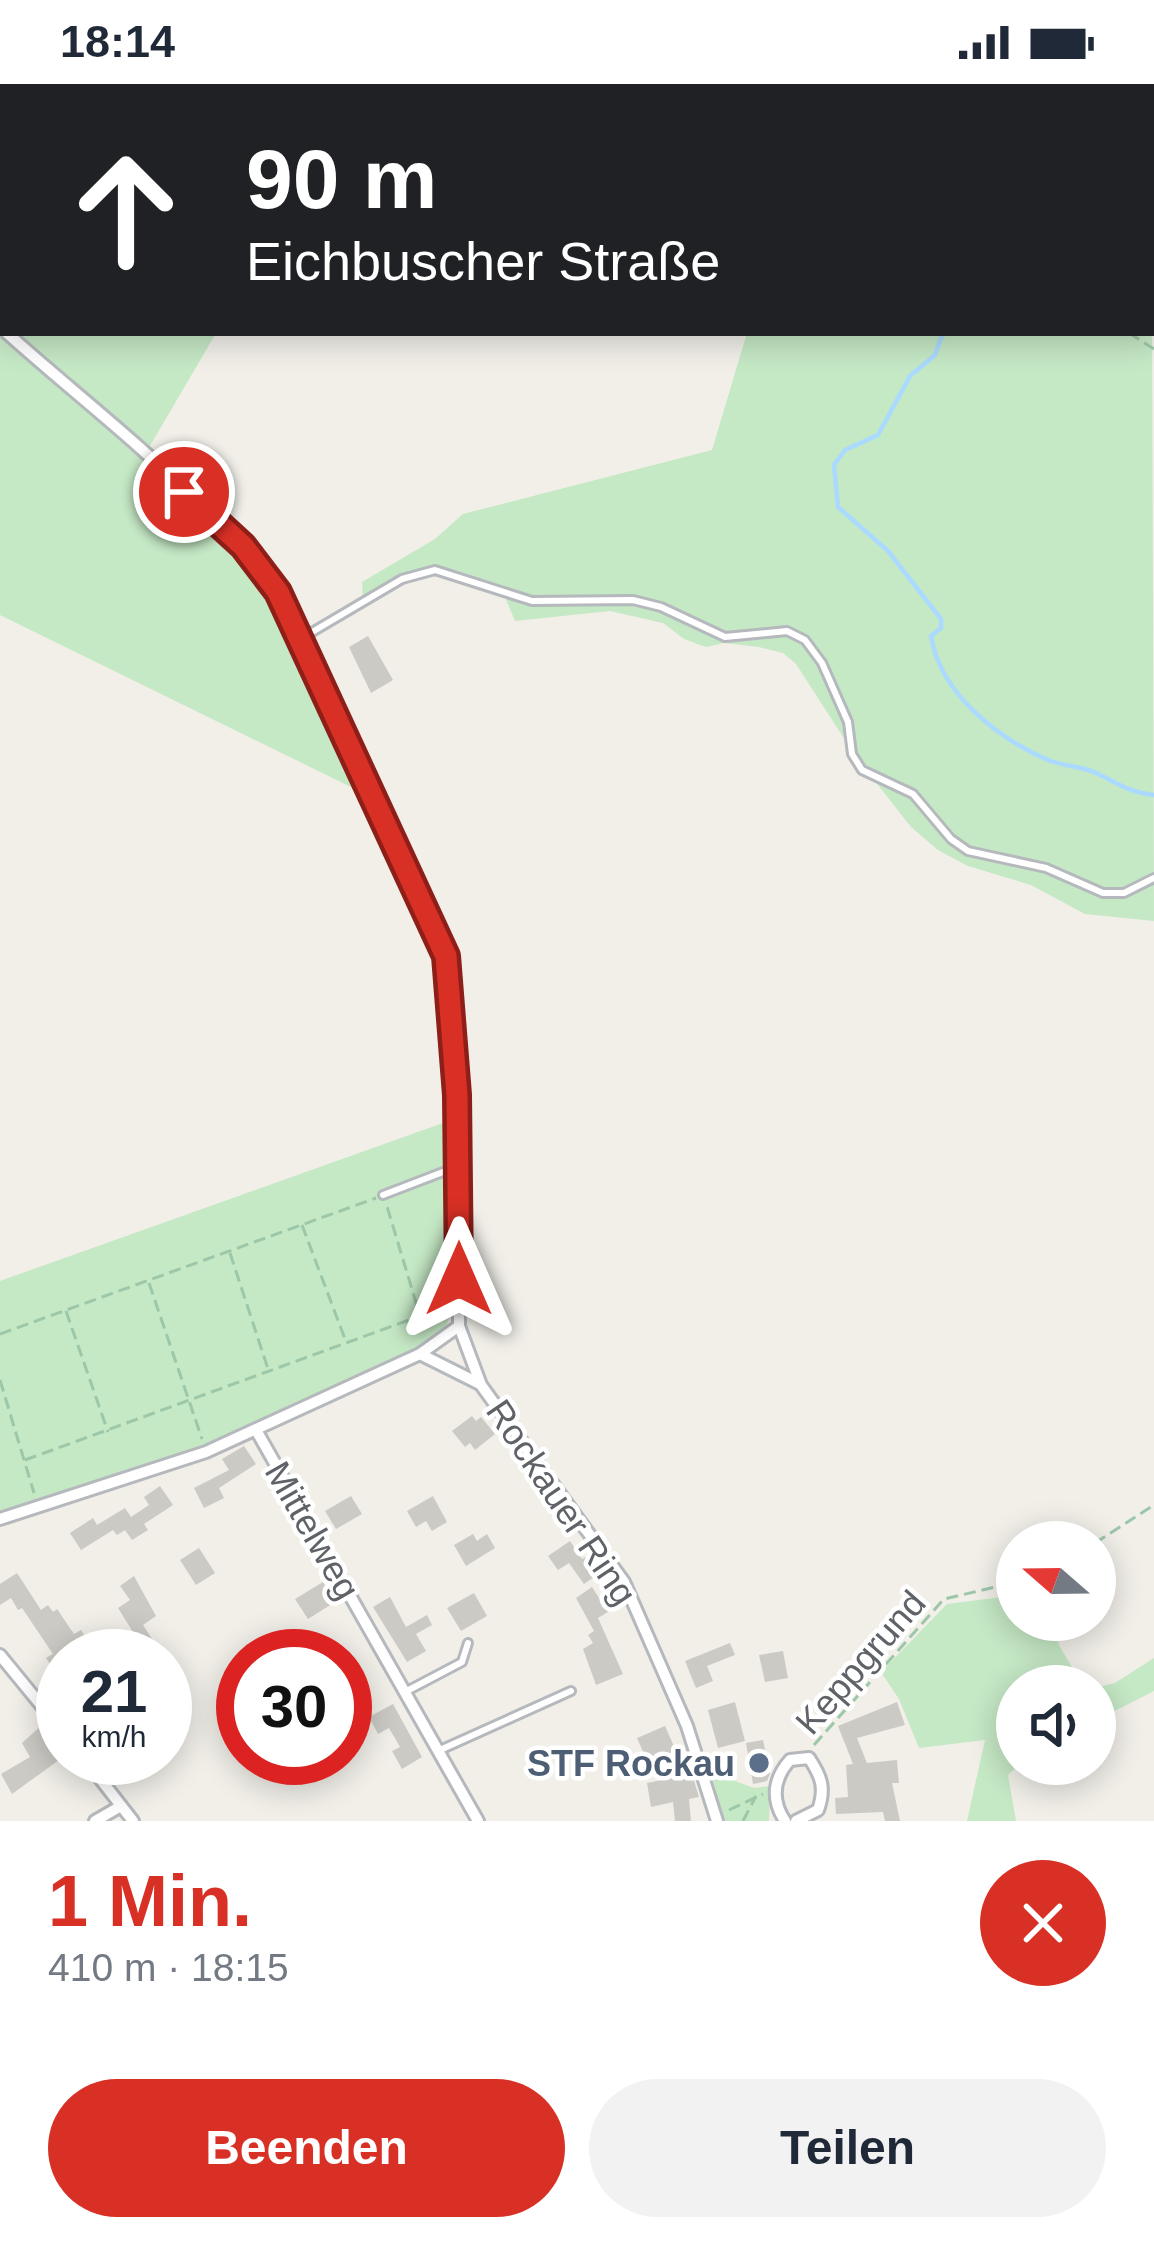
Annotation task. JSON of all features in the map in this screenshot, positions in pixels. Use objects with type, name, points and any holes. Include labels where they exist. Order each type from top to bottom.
[{"type":"street","name":"Rockauer Ring","points":[[11,336],[243,546],[278,592],[302,638],[446,956],[457,1095],[459,1326],[482,1385],[624,1582],[687,1726],[717,1819]]},
{"type":"street","points":[[0,1519],[206,1452],[420,1354],[459,1326]]},
{"type":"street","name":"Rockauer Ring","points":[[420,1354],[482,1385]]},
{"type":"street","name":"Mittelweg","points":[[256,1430],[478,1821]]},
{"type":"street","points":[[0,1655],[36,1699]]},
{"type":"street","points":[[785,1821],[776,1793],[779,1772],[790,1760],[809,1758],[821,1776],[820,1815],[796,1821]]},
{"type":"street","points":[[105,1785],[134,1821]]},
{"type":"street","points":[[95,1821],[121,1806]]},
{"type":"lane","points":[[302,638],[402,579],[435,570],[532,602],[633,600],[661,607],[725,637],[787,631],[805,640],[822,664],[848,722],[852,754],[862,770],[913,794],[951,839],[968,851],[1046,868],[1102,893],[1124,893],[1154,878]]},
{"type":"lane","points":[[383,1195],[459,1166]]},
{"type":"lane","points":[[405,1692],[462,1662],[468,1643]]},
{"type":"lane","points":[[436,1751],[571,1691]]},
{"type":"path","points":[[0,1334],[383,1195],[420,1316],[25,1460]]},
{"type":"path","points":[[302,1223],[346,1342]]},
{"type":"path","points":[[229,1251],[269,1372]]},
{"type":"path","points":[[148,1282],[206,1452]]},
{"type":"path","points":[[66,1309],[108,1433]]},
{"type":"path","points":[[0,1379],[39,1508]]},
{"type":"path","points":[[1116,1529],[1154,1505]]},
{"type":"path","name":"Keppgrund","points":[[809,1758],[818,1736],[944,1598],[996,1587]]},
{"type":"path","points":[[717,1819],[757,1795],[776,1793]]},
{"type":"path","points":[[742,1821],[757,1795]]},
{"type":"green space","points":[[0,336],[214,336],[144,456],[243,546],[278,592],[343,729],[353,788],[0,615]]},
{"type":"green space","points":[[746,336],[1152,336],[1154,921],[1085,914],[1031,885],[968,866],[938,850],[911,827],[856,757],[796,664],[783,653],[724,643],[706,647],[684,639],[663,623],[610,611],[515,621],[502,590],[446,569],[415,571],[363,599],[362,582],[435,539],[463,514],[712,450]]},
{"type":"green space","points":[[457,1118],[460,1262],[450,1316],[440,1337],[256,1430],[0,1519],[0,1281]]},
{"type":"green space","points":[[996,1598],[996,1641],[1058,1641],[1071,1665],[996,1665],[996,1785],[1010,1785],[1016,1821],[967,1821],[985,1740],[919,1748],[899,1699],[881,1672],[947,1604]]},
{"type":"green space","points":[[1154,1658],[1154,1691],[1116,1710],[1116,1682]]},
{"type":"green space","points":[[711,1772],[754,1788],[770,1786],[769,1821],[723,1821]]},
{"type":"building","points":[[368,636],[393,680],[371,693],[349,647]]},
{"type":"building","points":[[472,1416],[476,1421],[481,1417],[495,1434],[475,1450],[470,1443],[465,1447],[452,1431]]},
{"type":"building","points":[[244,1446],[256,1464],[219,1488],[224,1498],[204,1508],[194,1488],[229,1470],[222,1459]]},
{"type":"building","points":[[160,1486],[173,1505],[144,1524],[148,1530],[132,1540],[125,1530],[117,1535],[113,1530],[81,1550],[70,1533],[93,1518],[97,1525],[125,1508],[131,1517],[149,1505],[144,1497]]},
{"type":"building","points":[[351,1496],[362,1514],[336,1529],[325,1511]]},
{"type":"building","points":[[433,1496],[447,1522],[432,1531],[426,1521],[416,1527],[407,1511]]},
{"type":"building","points":[[473,1534],[477,1541],[487,1534],[495,1548],[466,1566],[454,1545]]},
{"type":"building","points":[[570,1541],[600,1573],[584,1584],[569,1563],[558,1570],[548,1556]]},
{"type":"building","points":[[199,1548],[215,1573],[196,1585],[180,1560]]},
{"type":"building","points":[[17,1573],[41,1610],[48,1605],[53,1612],[57,1609],[71,1629],[36,1629],[11,1598],[0,1605],[0,1584]]},
{"type":"building","points":[[134,1576],[156,1616],[143,1625],[146,1629],[131,1629],[118,1608],[130,1600],[120,1586]]},
{"type":"building","points":[[323,1582],[335,1602],[308,1619],[295,1599]]},
{"type":"building","points":[[592,1587],[608,1612],[598,1618],[623,1674],[596,1685],[583,1649],[593,1643],[588,1635],[594,1631],[576,1598]]},
{"type":"building","points":[[474,1593],[487,1616],[461,1631],[447,1608]]},
{"type":"building","points":[[390,1597],[406,1627],[427,1615],[432,1625],[416,1634],[426,1651],[407,1662],[373,1607]]},
{"type":"building","points":[[730,1643],[735,1655],[707,1666],[713,1681],[696,1688],[685,1661]]},
{"type":"building","points":[[783,1651],[788,1678],[765,1682],[759,1655]]},
{"type":"building","points":[[735,1702],[745,1741],[718,1748],[708,1710]]},
{"type":"building","points":[[897,1702],[905,1725],[857,1738],[867,1763],[897,1760],[899,1783],[892,1783],[900,1821],[885,1821],[883,1812],[836,1814],[835,1798],[848,1797],[846,1765],[853,1764],[838,1726]]},
{"type":"building","points":[[393,1704],[422,1757],[402,1769],[392,1751],[400,1747],[389,1728],[378,1734],[372,1715]]},
{"type":"building","points":[[665,1726],[676,1751],[648,1763],[637,1738]]},
{"type":"building","points":[[36,1730],[36,1777],[12,1794],[1,1774],[30,1757],[22,1743]]},
{"type":"building","points":[[763,1740],[770,1774],[767,1781],[753,1784],[746,1743]]},
{"type":"building","points":[[692,1774],[699,1797],[689,1799],[691,1821],[675,1821],[673,1802],[651,1807],[647,1783]]},
{"type":"waterway","points":[[942,336],[935,355],[910,376],[878,435],[845,450],[834,465],[838,507],[888,551],[941,619],[941,628],[931,636],[937,657],[974,711],[1009,739],[1048,760],[1154,795]]},
{"type":"place","name":"STF Rockau","points":[[759,1763]]},
{"type":"route","points":[[184,492],[243,546],[278,592],[446,956],[457,1095],[459,1279]]}]
